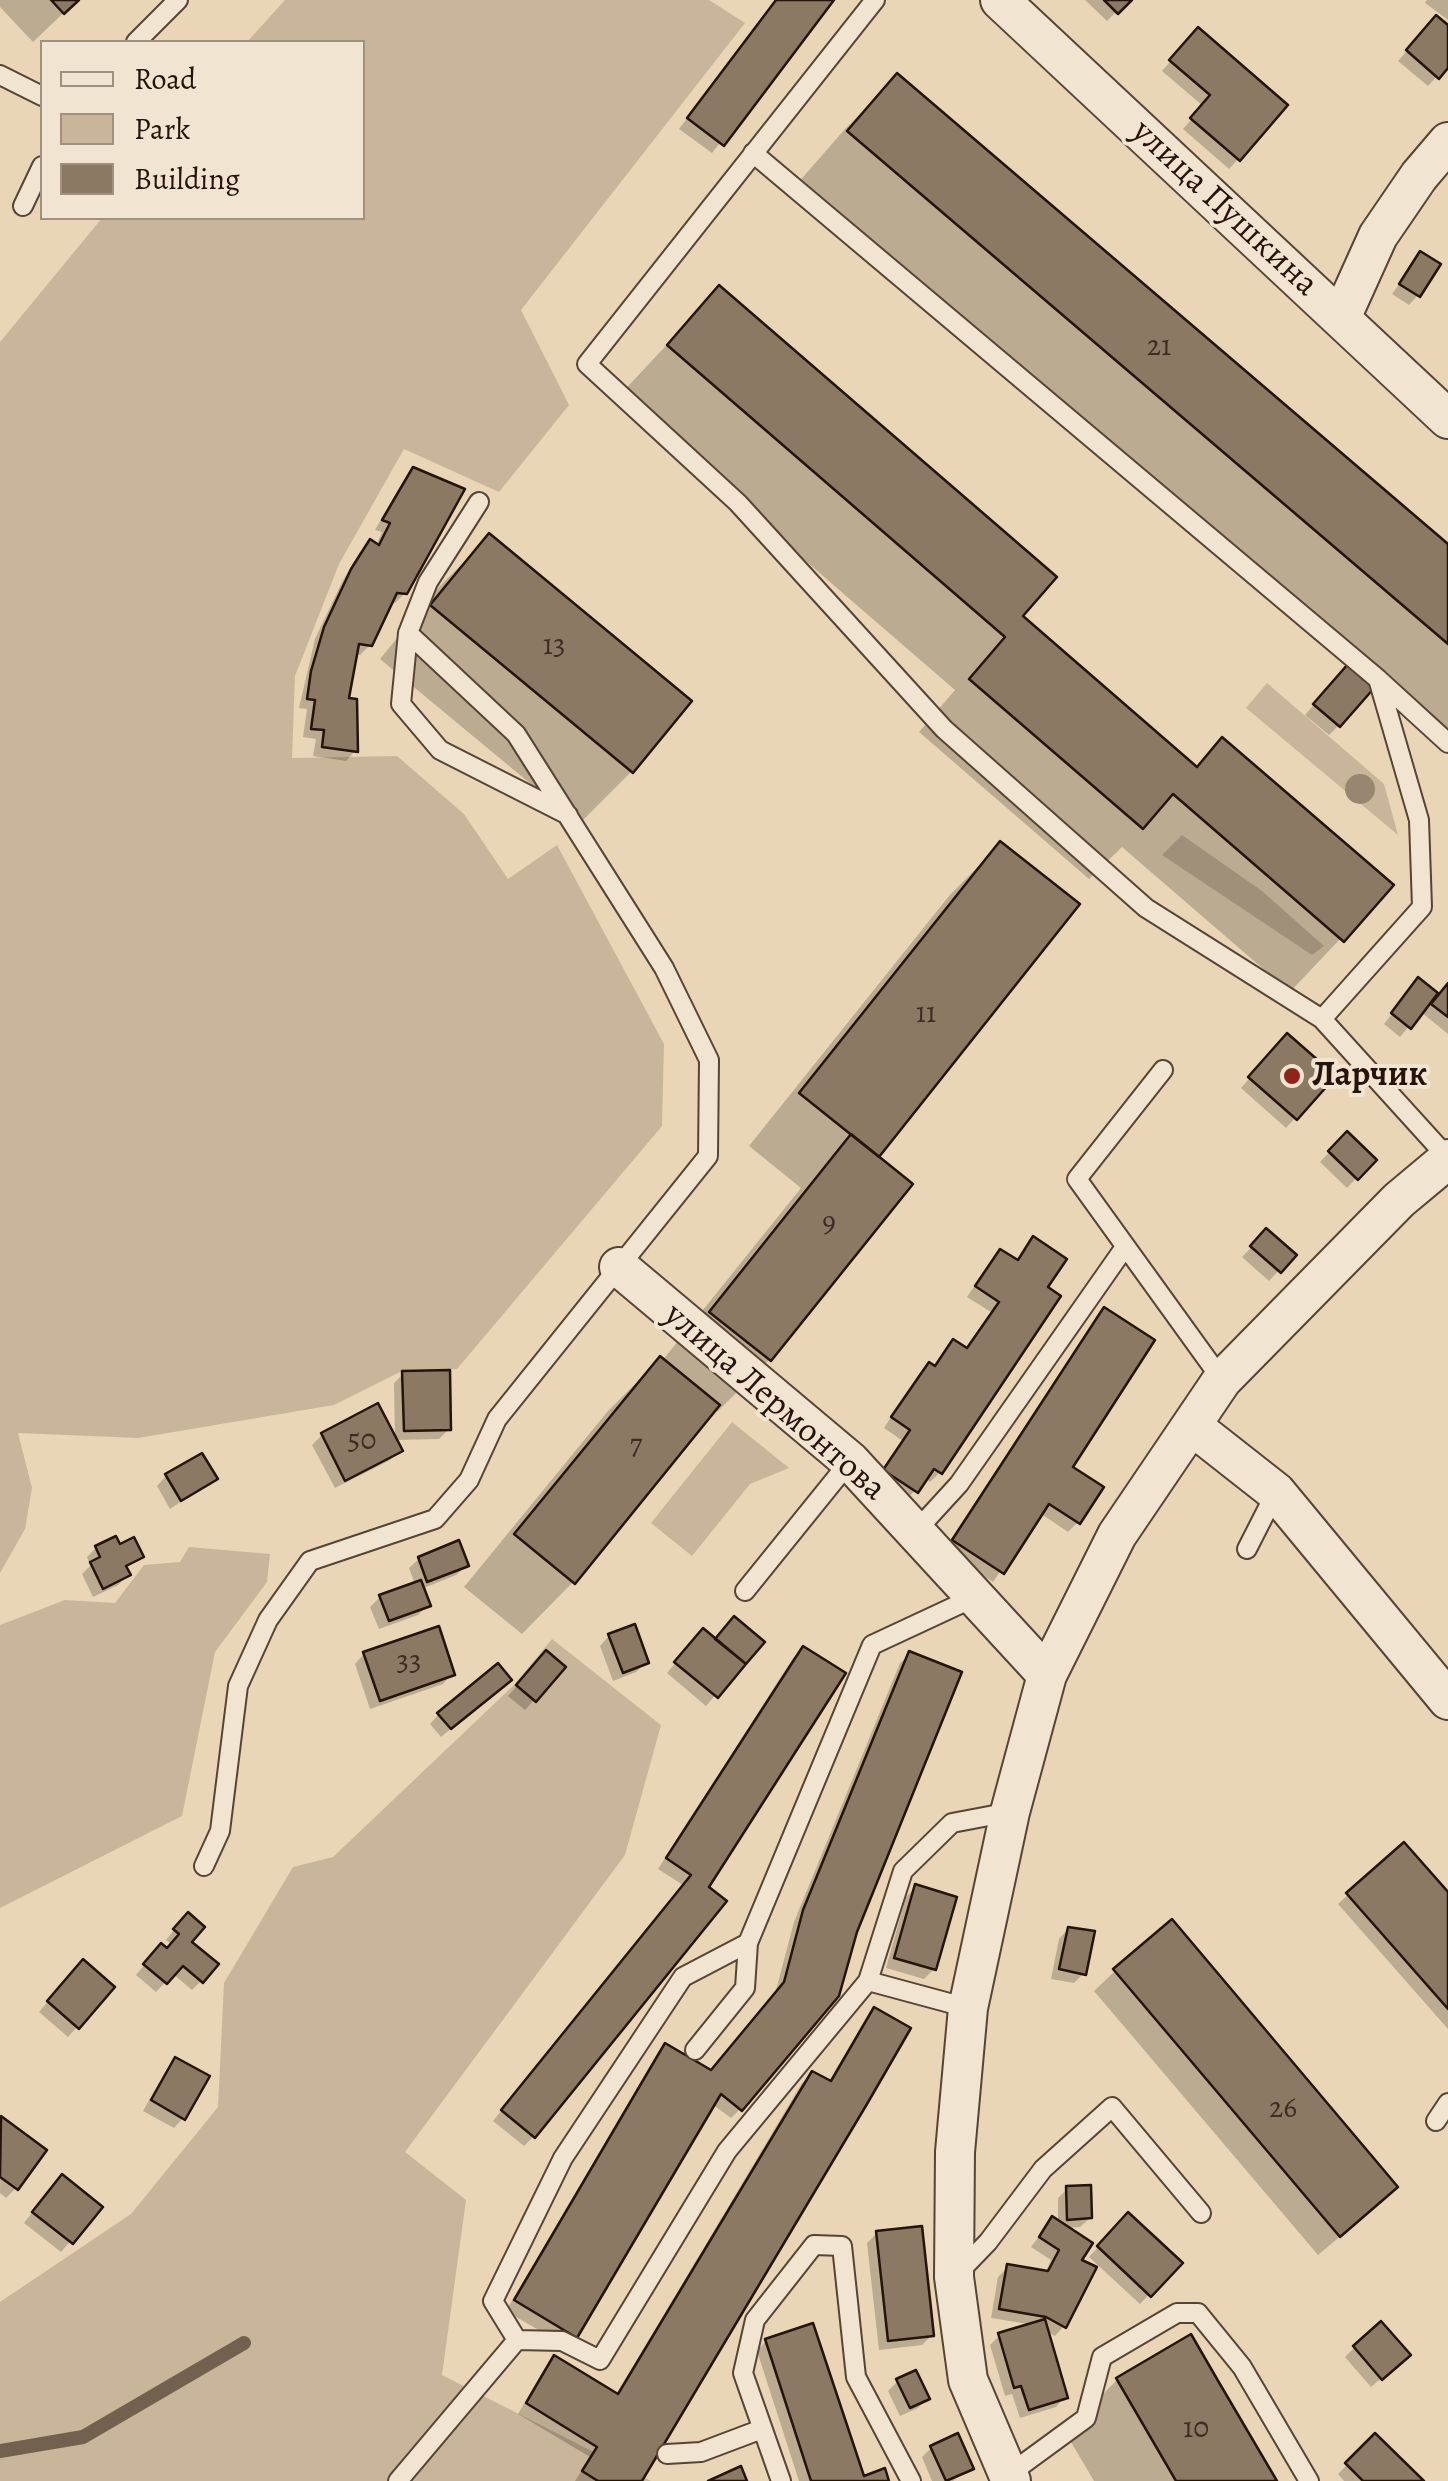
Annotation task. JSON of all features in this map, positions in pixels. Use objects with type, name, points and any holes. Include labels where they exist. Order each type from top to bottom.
[{"type":"street","name":"улица Пушкина","points":[[1000,0],[1448,419]]},
{"type":"street","points":[[1341,318],[1378,236],[1448,142]]},
{"type":"street","points":[[1006,2479],[968,2380],[954,2277],[954,2152],[968,2008],[1010,1812],[1048,1675],[1118,1536],[1222,1380],[1399,1200],[1448,1158]]},
{"type":"street","name":"улица Лермонтова","points":[[619,1267],[850,1460],[1048,1675]]},
{"type":"street","points":[[1192,1426],[1276,1492],[1448,1700]]},
{"type":"lane","points":[[138,40],[178,0]]},
{"type":"lane","points":[[876,0],[587,364],[738,503],[944,729],[1146,908],[1322,1019],[1448,1158]]},
{"type":"lane","points":[[0,75],[40,95]]},
{"type":"lane","points":[[753,153],[1448,742]]},
{"type":"lane","points":[[24,206],[40,170]]},
{"type":"lane","points":[[479,502],[428,582],[408,633],[401,704],[440,750],[568,816]]},
{"type":"lane","points":[[204,1866],[220,1831],[238,1686],[268,1620],[310,1561],[435,1519],[469,1480],[497,1419],[708,1156],[709,1060],[664,968],[516,734],[408,633]]},
{"type":"lane","points":[[1322,1019],[1422,908],[1420,820],[1378,679]]},
{"type":"lane","points":[[1163,1070],[1077,1179],[1222,1380]]},
{"type":"lane","points":[[916,1532],[959,1484],[1126,1247]]},
{"type":"lane","points":[[745,1591],[850,1460]]},
{"type":"lane","points":[[1247,1549],[1276,1492]]},
{"type":"lane","points":[[695,2050],[745,1988],[748,1943],[872,1645],[976,1597]]},
{"type":"lane","points":[[517,2340],[562,2342],[600,2360],[727,2151],[868,1981],[903,1871],[952,1823],[1010,1812]]},
{"type":"lane","points":[[517,2340],[493,2301],[563,2158],[682,1977],[748,1943]]},
{"type":"lane","points":[[868,1981],[968,2008]]},
{"type":"lane","points":[[1436,2120],[1448,2103]]},
{"type":"lane","points":[[954,2277],[988,2242],[1043,2169],[1112,2107],[1201,2213]]},
{"type":"lane","points":[[781,2481],[743,2372],[755,2320],[814,2245],[842,2246],[856,2378],[912,2481]]},
{"type":"lane","points":[[1006,2479],[1086,2418],[1102,2356],[1177,2312],[1198,2313],[1242,2368],[1309,2481]]},
{"type":"lane","points":[[398,2481],[517,2340]]},
{"type":"lane","points":[[667,2454],[700,2452],[762,2429]]},
{"type":"green space","points":[[285,0],[709,0],[745,23],[521,310],[569,405],[499,492],[404,449],[339,564],[295,676],[292,758],[397,756],[464,814],[508,879],[557,845],[664,1044],[662,1126],[457,1369],[402,1371],[334,1405],[138,1438],[18,1433],[32,1488],[25,1529],[0,1573],[0,342],[100,220],[365,220],[365,40],[249,40]]},
{"type":"green space","points":[[1267,683],[1384,784],[1398,835],[1246,708]]},
{"type":"green space","points":[[1182,835],[1262,891],[1324,946],[1312,955],[1162,855]]},
{"type":"green space","points":[[732,1422],[789,1468],[750,1484],[692,1556],[651,1523]]},
{"type":"green space","points":[[189,1547],[270,1554],[267,1582],[215,1652],[182,1816],[0,1908],[0,1625],[65,1600],[115,1603],[144,1565],[180,1562]]},
{"type":"green space","points":[[552,1639],[661,1725],[625,1855],[405,2152],[466,2200],[442,2375],[651,2481],[0,2481],[0,2302],[131,2214],[218,2107],[224,1983],[293,1867],[333,1857],[513,1686]]},
{"type":"building","points":[[51,0],[79,0],[64,14]]},
{"type":"building","points":[[776,0],[834,0],[724,146],[687,118]]},
{"type":"building","points":[[1104,0],[1132,0],[1118,14]]},
{"type":"building","points":[[1436,15],[1448,25],[1448,68],[1439,79],[1406,50]]},
{"type":"building","points":[[1198,27],[1288,105],[1240,161],[1190,118],[1210,95],[1169,60]]},
{"type":"building","points":[[897,73],[1448,544],[1448,644],[847,131]]},
{"type":"building","points":[[1420,251],[1441,264],[1420,297],[1399,284]]},
{"type":"building","points":[[719,285],[1057,577],[1023,616],[1197,767],[1222,737],[1394,885],[1344,942],[1173,794],[1143,829],[969,679],[1005,637],[667,345]]},
{"type":"building","points":[[413,467],[465,489],[407,594],[397,593],[372,646],[359,644],[349,698],[357,699],[358,752],[322,747],[324,730],[311,729],[315,700],[307,699],[324,627],[370,539],[379,545],[390,523],[382,520]]},
{"type":"building","points":[[489,533],[692,701],[633,773],[430,605]]},
{"type":"building","points":[[1348,664],[1375,687],[1340,727],[1313,704]]},
{"type":"building","points":[[1000,841],[1080,904],[879,1157],[799,1093]]},
{"type":"building","points":[[1418,977],[1438,993],[1411,1029],[1391,1013]]},
{"type":"building","points":[[1448,983],[1448,1017],[1431,1004]]},
{"type":"building","name":"Ларчик","points":[[1287,1033],[1336,1076],[1297,1120],[1248,1077]]},
{"type":"building","points":[[1347,1131],[1377,1160],[1358,1180],[1328,1151]]},
{"type":"building","points":[[851,1134],[913,1184],[771,1361],[709,1312]]},
{"type":"building","points":[[1266,1228],[1297,1255],[1281,1273],[1250,1246]]},
{"type":"building","points":[[1033,1236],[1067,1259],[1048,1287],[1061,1296],[942,1474],[934,1469],[918,1493],[883,1470],[910,1430],[891,1417],[929,1362],[935,1366],[953,1339],[967,1348],[999,1302],[975,1286],[1000,1249],[1018,1260]]},
{"type":"building","points":[[1104,1307],[1155,1340],[1073,1467],[1104,1487],[1080,1524],[1049,1504],[1004,1574],[952,1540]]},
{"type":"building","points":[[660,1356],[720,1405],[575,1584],[514,1534]]},
{"type":"building","points":[[450,1370],[451,1430],[404,1431],[402,1371]]},
{"type":"building","points":[[378,1403],[403,1451],[345,1481],[321,1433]]},
{"type":"building","points":[[202,1453],[218,1479],[181,1501],[165,1474]]},
{"type":"building","points":[[116,1536],[120,1544],[134,1537],[144,1557],[126,1566],[131,1575],[103,1589],[90,1562],[100,1557],[95,1546]]},
{"type":"building","points":[[459,1540],[469,1566],[427,1582],[418,1557]]},
{"type":"building","points":[[421,1580],[431,1606],[389,1621],[379,1595]]},
{"type":"building","points":[[734,1616],[765,1642],[746,1664],[715,1639]]},
{"type":"building","points":[[635,1624],[649,1663],[623,1673],[608,1634]]},
{"type":"building","points":[[439,1626],[455,1675],[380,1701],[363,1652]]},
{"type":"building","points":[[703,1628],[746,1664],[718,1698],[674,1662]]},
{"type":"building","points":[[803,1646],[846,1673],[709,1887],[727,1901],[535,2138],[501,2110],[691,1875],[666,1858]]},
{"type":"building","points":[[546,1650],[566,1667],[536,1702],[516,1685]]},
{"type":"building","points":[[909,1651],[962,1672],[857,1932],[839,1996],[742,2111],[721,2094],[577,2338],[514,2300],[665,2043],[711,2070],[784,1982],[803,1910]]},
{"type":"building","points":[[498,1663],[512,1680],[451,1729],[437,1713]]},
{"type":"building","points":[[1404,1842],[1448,1892],[1448,2009],[1346,1893]]},
{"type":"building","points":[[915,1884],[957,1897],[936,1970],[894,1958]]},
{"type":"building","points":[[188,1912],[205,1927],[192,1942],[219,1964],[203,1983],[183,1966],[167,1984],[143,1964],[161,1943],[167,1948],[179,1934],[173,1929]]},
{"type":"building","points":[[1172,1919],[1398,2187],[1340,2237],[1113,1969]]},
{"type":"building","points":[[1068,1927],[1095,1931],[1086,1975],[1059,1969]]},
{"type":"building","points":[[83,1959],[115,1987],[79,2029],[47,2001]]},
{"type":"building","points":[[874,2007],[911,2028],[867,2104],[642,2481],[598,2481],[582,2471],[597,2447],[526,2403],[554,2355],[618,2394],[812,2071],[831,2081]]},
{"type":"building","points":[[175,2057],[210,2076],[185,2120],[151,2100]]},
{"type":"building","points":[[1,2116],[47,2150],[18,2190],[0,2177]]},
{"type":"building","points":[[62,2174],[103,2207],[73,2244],[32,2212]]},
{"type":"building","points":[[1091,2185],[1092,2218],[1067,2220],[1066,2186]]},
{"type":"building","points":[[1128,2212],[1183,2263],[1151,2297],[1097,2246]]},
{"type":"building","points":[[1052,2216],[1093,2243],[1082,2260],[1097,2267],[1066,2328],[1046,2317],[999,2309],[1007,2264],[1048,2271],[1059,2250],[1039,2237]]},
{"type":"building","points":[[922,2226],[934,2336],[888,2341],[876,2231]]},
{"type":"building","points":[[1045,2319],[1068,2398],[1029,2410],[1021,2386],[1014,2388],[998,2333]]},
{"type":"building","points":[[1381,2321],[1411,2355],[1382,2380],[1353,2346]]},
{"type":"building","points":[[813,2323],[864,2476],[885,2468],[889,2481],[811,2481],[765,2339]]},
{"type":"building","points":[[1191,2334],[1277,2481],[1176,2481],[1116,2378]]},
{"type":"building","points":[[916,2370],[930,2399],[910,2408],[896,2379]]},
{"type":"building","points":[[958,2433],[974,2469],[946,2481],[930,2446]]},
{"type":"building","points":[[1375,2433],[1424,2481],[1363,2481],[1345,2463]]},
{"type":"building","points":[[741,2466],[747,2481],[708,2481]]},
{"type":"waterway","points":[[0,2451],[83,2437],[244,2343]]},
{"type":"place","name":"Ларчик","points":[[1292,1076]]}]
